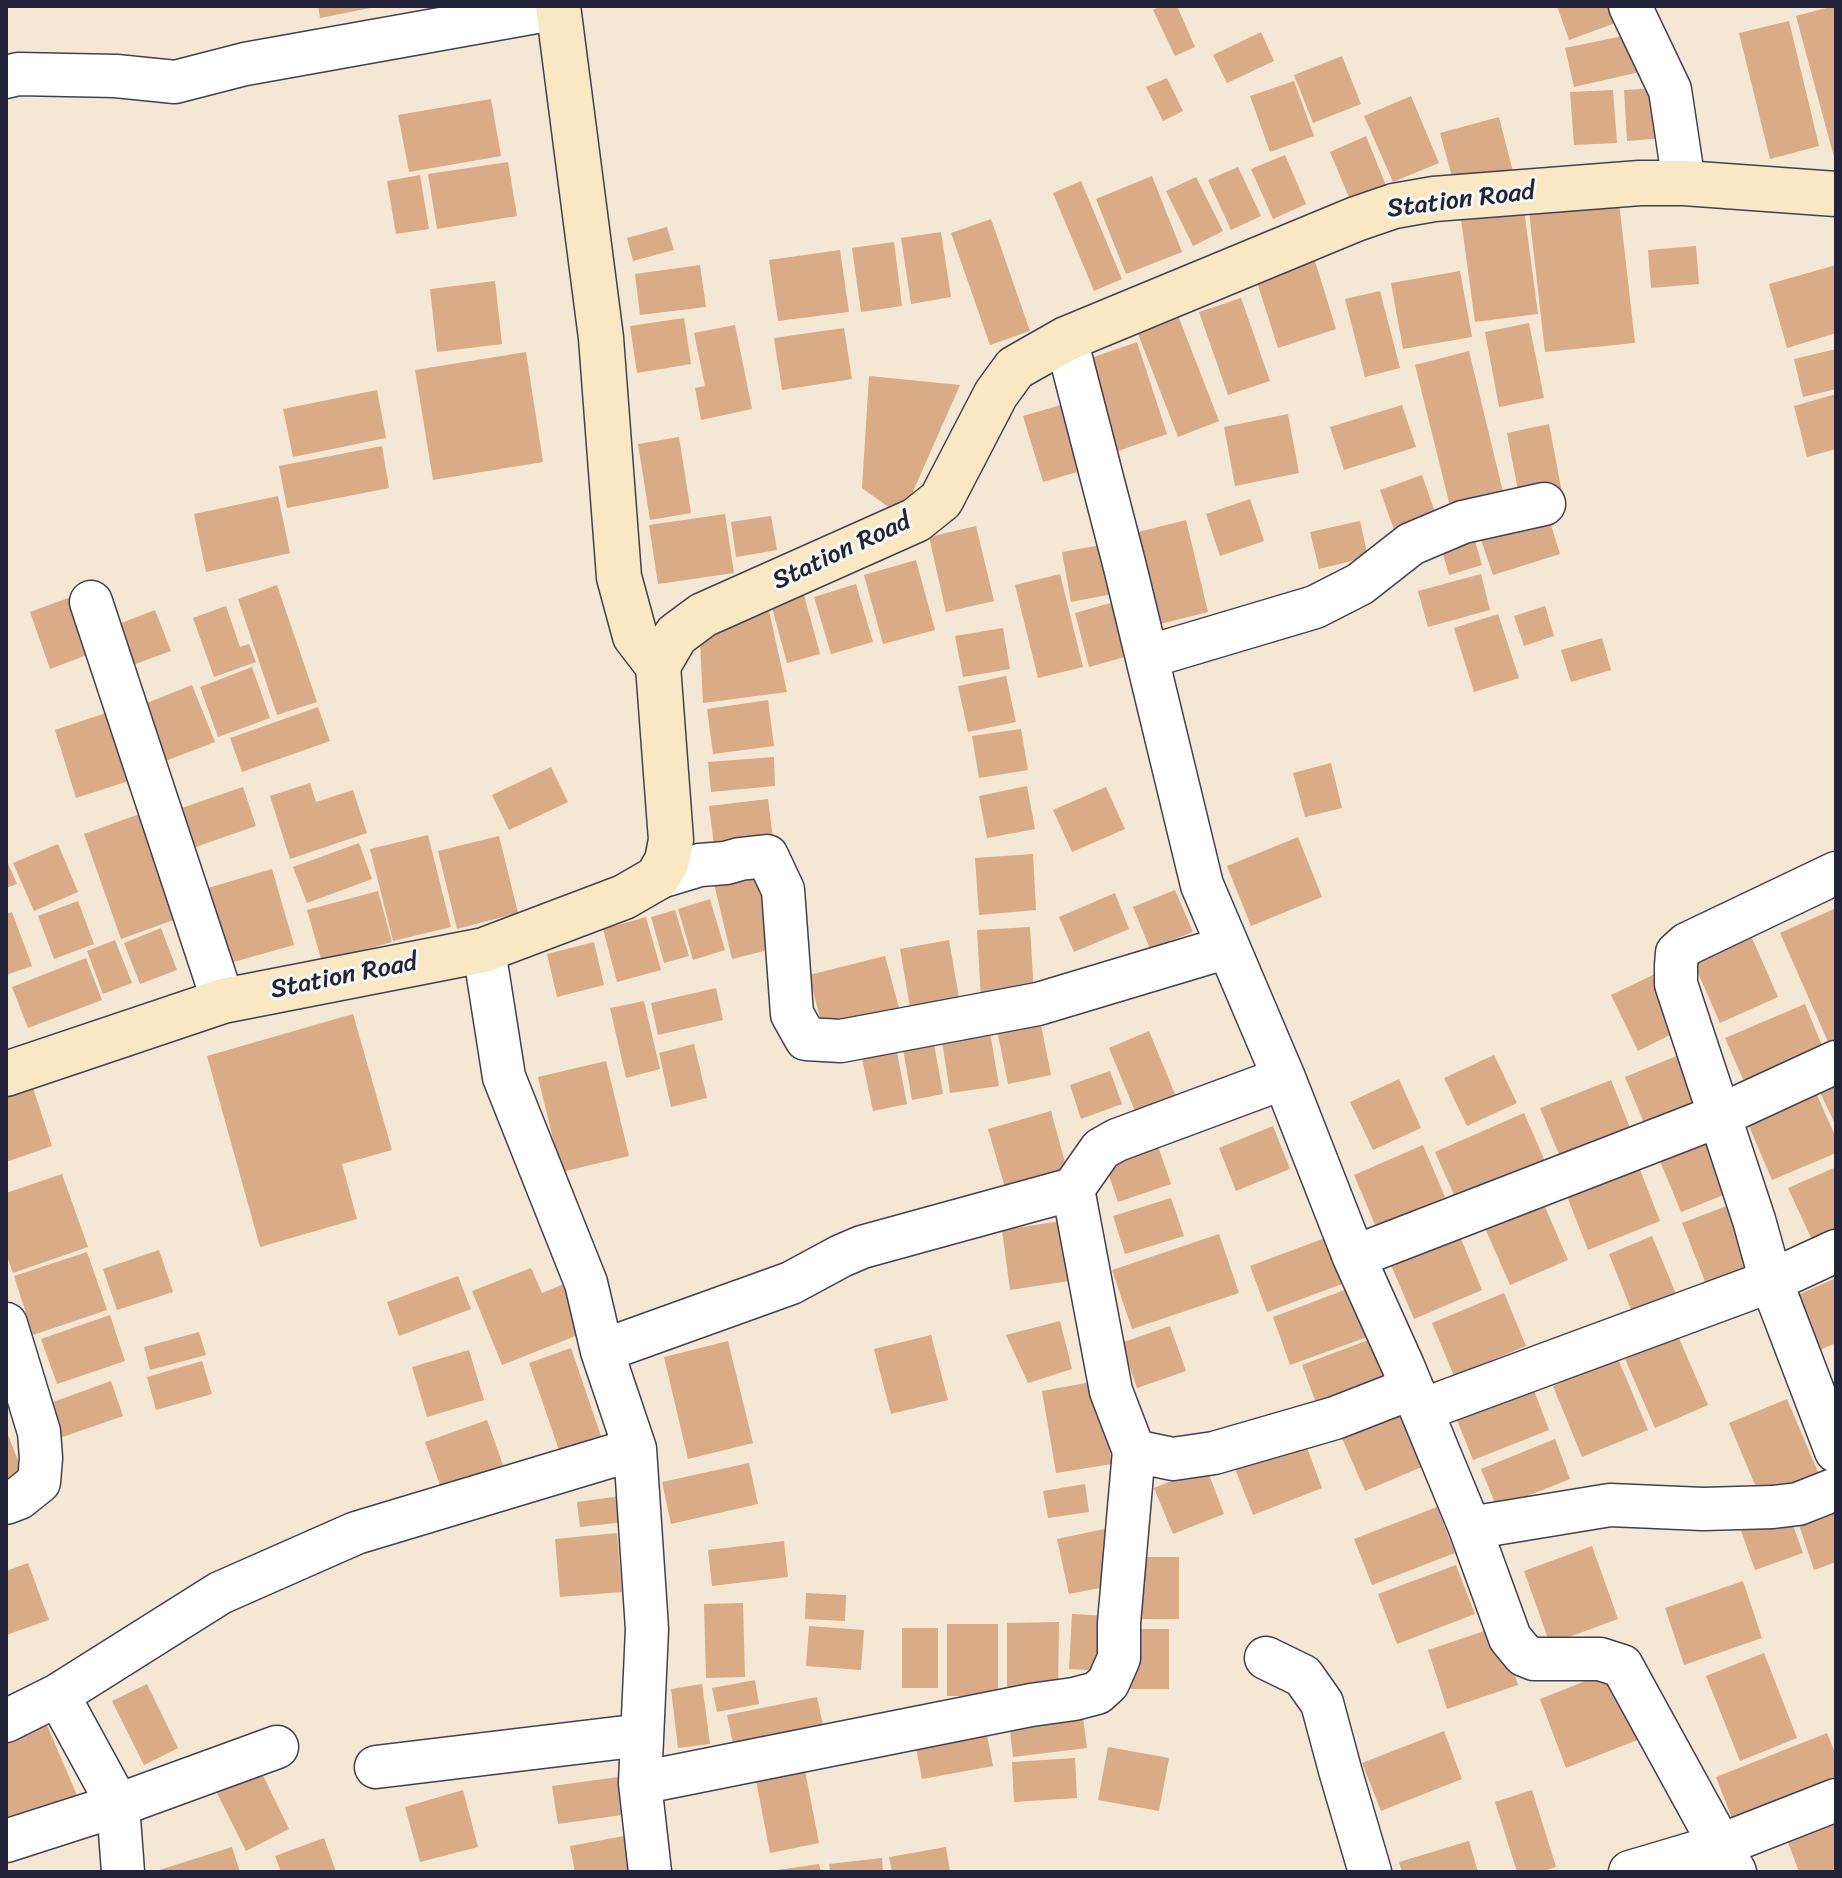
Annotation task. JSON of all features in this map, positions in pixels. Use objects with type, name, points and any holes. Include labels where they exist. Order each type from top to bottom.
[{"type":"main road","points":[[558,7],[601,338],[619,577],[635,636],[658,666],[671,840],[667,861],[657,878]]},
{"type":"main road","name":"Station Road","points":[[658,666],[676,635],[703,615],[916,520],[941,500],[996,394],[1015,368],[1066,339],[1356,219],[1394,206],[1434,199],[1624,184],[1684,183],[1836,194]]},
{"type":"main road","name":"Station Road","points":[[6,1074],[223,1001],[484,950],[624,897],[657,878]]},
{"type":"street","points":[[1630,6],[1670,90],[1684,183]]},
{"type":"street","points":[[6,77],[18,74],[116,76],[175,82],[245,64],[558,7]]},
{"type":"street","points":[[1066,339],[1202,885],[1284,1078],[1354,1257],[1470,1528],[1510,1638],[1524,1655],[1534,1659],[1600,1659],[1622,1666],[1728,1859]]},
{"type":"street","points":[[1147,657],[1315,607],[1360,584],[1411,544],[1463,522],[1544,504]]},
{"type":"street","points":[[91,602],[223,1001]]},
{"type":"street","points":[[657,878],[700,865],[767,856],[783,890],[792,1014],[806,1039],[841,1041],[1038,1004],[1228,947]]},
{"type":"street","points":[[1836,873],[1687,944],[1677,953],[1676,984],[1721,1115],[1771,1281],[1836,1451]]},
{"type":"street","points":[[484,950],[504,1077],[586,1283],[602,1351],[635,1449],[647,1629],[640,1783],[650,1872]]},
{"type":"street","points":[[1354,1257],[1721,1115],[1836,1062]]},
{"type":"street","points":[[602,1351],[791,1283],[862,1247],[1073,1189],[1101,1149],[1117,1140],[1284,1078]]},
{"type":"street","points":[[640,1783],[1074,1699],[1097,1693],[1108,1683],[1119,1658],[1119,1623],[1134,1451],[1111,1391],[1073,1189]]},
{"type":"street","points":[[1134,1451],[1173,1459],[1214,1453],[1335,1418],[1417,1399],[1771,1281],[1836,1251]]},
{"type":"street","points":[[6,1324],[39,1432],[41,1458],[39,1482],[19,1498],[6,1503]]},
{"type":"street","points":[[6,1721],[58,1695],[220,1593],[356,1533],[635,1449]]},
{"type":"street","points":[[1470,1528],[1610,1505],[1703,1509],[1773,1507],[1798,1504],[1836,1489]]},
{"type":"street","points":[[1266,1658],[1303,1676],[1322,1703],[1370,1872]]},
{"type":"street","points":[[58,1695],[118,1805],[123,1872]]},
{"type":"street","points":[[376,1767],[642,1735]]},
{"type":"street","points":[[6,1841],[118,1805],[277,1747]]},
{"type":"street","points":[[1630,1872],[1728,1859],[1836,1800]]},
{"type":"building","points":[[318,6],[375,6],[375,7],[320,18]]},
{"type":"building","points":[[1161,6],[1177,6],[1195,47],[1175,56],[1153,10]]},
{"type":"building","points":[[1557,6],[1624,6],[1629,18],[1569,40]]},
{"type":"building","points":[[1836,6],[1835,161],[1796,16]]},
{"type":"building","points":[[1789,21],[1819,146],[1770,159],[1739,33]]},
{"type":"building","points":[[1261,32],[1274,61],[1227,83],[1213,55]]},
{"type":"building","points":[[1637,33],[1644,71],[1574,87],[1565,48]]},
{"type":"building","points":[[1342,56],[1361,104],[1313,123],[1294,75]]},
{"type":"building","points":[[1167,78],[1183,111],[1163,121],[1146,87]]},
{"type":"building","points":[[1294,81],[1314,136],[1270,152],[1250,96]]},
{"type":"building","points":[[1663,88],[1665,138],[1627,141],[1624,90]]},
{"type":"building","points":[[1613,90],[1617,143],[1574,145],[1570,92]]},
{"type":"building","points":[[1411,96],[1439,163],[1393,182],[1364,116]]},
{"type":"building","points":[[491,99],[501,156],[409,172],[398,115]]},
{"type":"building","points":[[1499,117],[1514,176],[1456,191],[1440,133]]},
{"type":"building","points":[[1366,136],[1387,188],[1351,202],[1330,152]]},
{"type":"building","points":[[1285,155],[1306,204],[1273,219],[1251,169]]},
{"type":"building","points":[[508,162],[517,216],[437,229],[428,174]]},
{"type":"building","points":[[1238,167],[1261,216],[1231,230],[1208,180]]},
{"type":"building","points":[[420,175],[429,229],[396,234],[387,181]]},
{"type":"building","points":[[1152,176],[1182,252],[1126,274],[1096,199]]},
{"type":"building","points":[[1196,177],[1223,231],[1193,246],[1166,191]]},
{"type":"building","points":[[1081,181],[1122,279],[1094,291],[1053,193]]},
{"type":"building","points":[[1618,193],[1635,343],[1545,352],[1528,203]]},
{"type":"building","points":[[1523,202],[1538,314],[1475,322],[1460,212]]},
{"type":"building","points":[[991,219],[1030,331],[990,345],[951,233]]},
{"type":"building","points":[[667,227],[674,250],[633,261],[627,238]]},
{"type":"building","points":[[941,232],[951,297],[911,304],[901,238]]},
{"type":"building","points":[[894,242],[902,306],[861,312],[852,248]]},
{"type":"building","points":[[1696,246],[1699,284],[1651,288],[1648,250]]},
{"type":"building","points":[[840,250],[849,312],[778,321],[769,260]]},
{"type":"building","points":[[1315,261],[1336,329],[1278,348],[1256,279]]},
{"type":"building","points":[[700,265],[706,307],[640,315],[635,274]]},
{"type":"building","points":[[1836,265],[1836,333],[1787,348],[1769,284]]},
{"type":"building","points":[[1460,271],[1472,337],[1403,349],[1391,283]]},
{"type":"building","points":[[495,281],[502,344],[437,352],[430,289]]},
{"type":"building","points":[[1380,291],[1400,368],[1365,377],[1345,299]]},
{"type":"building","points":[[1241,298],[1270,381],[1228,395],[1199,312]]},
{"type":"building","points":[[684,318],[691,364],[637,373],[630,326]]},
{"type":"building","points":[[1179,318],[1219,421],[1178,437],[1138,334]]},
{"type":"building","points":[[1529,323],[1544,398],[1499,407],[1485,332]]},
{"type":"building","points":[[735,325],[752,409],[701,420],[695,388],[705,386],[694,333]]},
{"type":"building","points":[[844,328],[852,379],[782,390],[774,338]]},
{"type":"building","points":[[1137,342],[1167,434],[1115,452],[1085,360]]},
{"type":"building","points":[[1836,349],[1836,389],[1803,397],[1794,359]]},
{"type":"building","points":[[1469,351],[1503,492],[1450,506],[1415,365]]},
{"type":"building","points":[[526,352],[543,462],[433,480],[415,370]]},
{"type":"building","points":[[869,376],[960,385],[911,496],[890,508],[862,488]]},
{"type":"building","points":[[377,390],[386,438],[293,457],[283,409]]},
{"type":"building","points":[[1836,394],[1836,449],[1807,457],[1794,406]]},
{"type":"building","points":[[1064,404],[1084,470],[1043,482],[1023,416]]},
{"type":"building","points":[[1402,405],[1416,447],[1344,470],[1330,427]]},
{"type":"building","points":[[1288,414],[1299,473],[1235,486],[1224,427]]},
{"type":"building","points":[[1549,424],[1563,498],[1521,506],[1507,433]]},
{"type":"building","points":[[679,437],[691,513],[650,520],[638,444]]},
{"type":"building","points":[[382,446],[389,488],[287,508],[279,466]]},
{"type":"building","points":[[1422,475],[1437,518],[1395,533],[1380,490]]},
{"type":"building","points":[[278,496],[290,553],[206,572],[194,514]]},
{"type":"building","points":[[1250,499],[1264,541],[1220,556],[1206,514]]},
{"type":"building","points":[[725,514],[734,573],[658,584],[649,525]]},
{"type":"building","points":[[1548,515],[1560,554],[1493,575],[1480,537]]},
{"type":"building","points":[[771,516],[777,550],[736,557],[731,522]]},
{"type":"building","points":[[1186,520],[1208,612],[1160,624],[1138,532]]},
{"type":"building","points":[[1360,521],[1368,557],[1319,569],[1310,532]]},
{"type":"building","points":[[976,526],[994,601],[946,612],[929,537]]},
{"type":"building","points":[[1471,527],[1482,565],[1449,575],[1438,536]]},
{"type":"building","points":[[1112,543],[1122,592],[1071,602],[1062,552]]},
{"type":"building","points":[[916,560],[935,630],[883,644],[864,575]]},
{"type":"building","points":[[1060,574],[1083,667],[1038,678],[1015,585]]},
{"type":"building","points":[[1481,574],[1490,610],[1428,627],[1418,591]]},
{"type":"building","points":[[856,584],[873,642],[831,654],[814,597]]},
{"type":"building","points":[[277,585],[317,702],[277,715],[238,599]]},
{"type":"building","points":[[79,594],[100,650],[50,669],[30,612]]},
{"type":"building","points":[[804,595],[820,654],[787,663],[771,604]]},
{"type":"building","points":[[1118,601],[1132,655],[1089,667],[1075,613]]},
{"type":"building","points":[[226,606],[240,647],[249,644],[256,662],[214,677],[193,618]]},
{"type":"building","points":[[768,606],[787,692],[703,703],[700,642],[712,630]]},
{"type":"building","points":[[1545,606],[1554,636],[1524,646],[1514,616]]},
{"type":"building","points":[[155,610],[171,651],[119,670],[103,630]]},
{"type":"building","points":[[1498,614],[1519,678],[1474,692],[1454,628]]},
{"type":"building","points":[[1003,628],[1010,669],[963,677],[955,636]]},
{"type":"building","points":[[1602,638],[1611,670],[1571,682],[1561,650]]},
{"type":"building","points":[[252,667],[270,718],[218,737],[200,687]]},
{"type":"building","points":[[1006,676],[1016,722],[968,732],[958,686]]},
{"type":"building","points":[[192,685],[215,742],[163,762],[142,705]]},
{"type":"building","points":[[768,700],[774,746],[713,754],[707,709]]},
{"type":"building","points":[[318,707],[330,741],[242,772],[230,738]]},
{"type":"building","points":[[115,710],[138,778],[76,798],[55,730]]},
{"type":"building","points":[[1021,729],[1028,770],[979,778],[972,736]]},
{"type":"building","points":[[774,757],[775,786],[711,792],[708,762]]},
{"type":"building","points":[[1331,763],[1342,808],[1305,817],[1293,773]]},
{"type":"building","points":[[551,767],[568,802],[509,830],[492,795]]},
{"type":"building","points":[[310,783],[316,802],[353,790],[367,833],[290,859],[270,796]]},
{"type":"building","points":[[1027,786],[1035,829],[987,838],[979,796]]},
{"type":"building","points":[[243,787],[256,826],[184,851],[170,812]]},
{"type":"building","points":[[1106,787],[1125,829],[1072,852],[1053,810]]},
{"type":"building","points":[[768,799],[773,838],[714,845],[709,806]]},
{"type":"building","points":[[148,811],[185,916],[121,939],[84,834]]},
{"type":"building","points":[[428,835],[451,927],[393,941],[370,849]]},
{"type":"building","points":[[499,836],[518,913],[457,929],[438,851]]},
{"type":"building","points":[[1298,837],[1322,897],[1251,926],[1227,866]]},
{"type":"building","points":[[359,843],[372,879],[307,903],[293,867]]},
{"type":"building","points":[[58,844],[78,892],[34,911],[13,863]]},
{"type":"building","points":[[1033,854],[1036,910],[979,915],[975,858]]},
{"type":"building","points":[[6,859],[17,884],[6,888]]},
{"type":"building","points":[[759,863],[780,947],[732,959],[712,875]]},
{"type":"building","points":[[272,869],[294,945],[223,965],[201,890]]},
{"type":"building","points":[[1175,890],[1193,932],[1150,949],[1133,907]]},
{"type":"building","points":[[378,891],[392,942],[322,962],[307,910]]},
{"type":"building","points":[[1115,893],[1129,929],[1074,952],[1059,917]]},
{"type":"building","points":[[710,899],[725,950],[693,960],[678,909]]},
{"type":"building","points":[[78,901],[94,944],[54,959],[38,916]]},
{"type":"building","points":[[1836,908],[1836,1041],[1829,1044],[1780,933]]},
{"type":"building","points":[[675,910],[689,956],[664,963],[651,917]]},
{"type":"building","points":[[12,912],[32,966],[6,975],[6,914]]},
{"type":"building","points":[[646,917],[661,970],[617,982],[603,929]]},
{"type":"building","points":[[1030,927],[1034,995],[981,999],[977,930]]},
{"type":"building","points":[[161,928],[177,970],[140,984],[124,943]]},
{"type":"building","points":[[1752,938],[1778,997],[1720,1023],[1694,964]]},
{"type":"building","points":[[115,940],[132,983],[103,994],[87,951]]},
{"type":"building","points":[[949,940],[959,998],[910,1007],[900,949]]},
{"type":"building","points":[[594,942],[604,985],[557,997],[547,954]]},
{"type":"building","points":[[885,956],[899,1008],[823,1029],[809,975]]},
{"type":"building","points":[[86,958],[102,1000],[28,1028],[12,987]]},
{"type":"building","points":[[1655,974],[1682,1029],[1638,1051],[1611,995]]},
{"type":"building","points":[[716,988],[723,1020],[658,1035],[651,1003]]},
{"type":"building","points":[[644,1001],[660,1069],[626,1078],[610,1008]]},
{"type":"building","points":[[1805,1004],[1825,1053],[1746,1086],[1725,1038]]},
{"type":"building","points":[[1038,1010],[1051,1075],[1008,1084],[995,1020]]},
{"type":"building","points":[[353,1014],[392,1150],[342,1164],[357,1219],[260,1247],[207,1056]]},
{"type":"building","points":[[988,1020],[999,1086],[950,1093],[940,1028]]},
{"type":"building","points":[[931,1027],[943,1094],[912,1100],[900,1032]]},
{"type":"building","points":[[1149,1031],[1177,1099],[1137,1116],[1109,1048]]},
{"type":"building","points":[[894,1037],[907,1104],[873,1111],[859,1044]]},
{"type":"building","points":[[694,1044],[707,1098],[671,1107],[659,1053]]},
{"type":"building","points":[[1689,1051],[1707,1097],[1644,1123],[1625,1077]]},
{"type":"building","points":[[1494,1055],[1517,1103],[1467,1126],[1444,1078]]},
{"type":"building","points":[[606,1061],[629,1156],[561,1172],[538,1077]]},
{"type":"building","points":[[1110,1071],[1122,1104],[1081,1119],[1070,1085]]},
{"type":"building","points":[[1836,1074],[1836,1126],[1816,1084]]},
{"type":"building","points":[[1399,1079],[1421,1128],[1373,1150],[1350,1102]]},
{"type":"building","points":[[1611,1080],[1634,1138],[1564,1167],[1540,1108]]},
{"type":"building","points":[[32,1085],[52,1146],[6,1162],[6,1094]]},
{"type":"building","points":[[1817,1095],[1836,1138],[1836,1153],[1772,1180],[1748,1124]]},
{"type":"building","points":[[1051,1111],[1070,1181],[1008,1198],[988,1129]]},
{"type":"building","points":[[1524,1113],[1547,1166],[1458,1204],[1435,1152]]},
{"type":"building","points":[[1273,1126],[1290,1169],[1236,1191],[1219,1148]]},
{"type":"building","points":[[1711,1141],[1731,1192],[1681,1212],[1660,1161]]},
{"type":"building","points":[[1157,1143],[1171,1184],[1118,1202],[1104,1161]]},
{"type":"building","points":[[1423,1145],[1445,1197],[1376,1227],[1354,1175]]},
{"type":"building","points":[[1637,1162],[1660,1221],[1588,1250],[1565,1191]]},
{"type":"building","points":[[1836,1167],[1836,1230],[1812,1240],[1788,1188]]},
{"type":"building","points":[[62,1174],[88,1247],[13,1273],[6,1254],[6,1193]]},
{"type":"building","points":[[1539,1193],[1568,1260],[1510,1285],[1481,1219]]},
{"type":"building","points":[[1171,1198],[1184,1236],[1125,1254],[1113,1216]]},
{"type":"building","points":[[1732,1204],[1756,1264],[1706,1284],[1682,1223]]},
{"type":"building","points":[[1068,1220],[1076,1280],[1010,1290],[1002,1230]]},
{"type":"building","points":[[1457,1229],[1482,1290],[1414,1319],[1388,1258]]},
{"type":"building","points":[[1219,1234],[1239,1293],[1132,1329],[1112,1270]]},
{"type":"building","points":[[1333,1235],[1350,1281],[1267,1312],[1250,1266]]},
{"type":"building","points":[[1652,1236],[1676,1294],[1632,1312],[1609,1254]]},
{"type":"building","points":[[159,1250],[173,1292],[117,1310],[103,1269]]},
{"type":"building","points":[[87,1252],[107,1310],[33,1335],[14,1276]]},
{"type":"building","points":[[531,1268],[542,1293],[564,1284],[583,1333],[502,1365],[472,1291]]},
{"type":"building","points":[[458,1276],[471,1309],[399,1336],[387,1302]]},
{"type":"building","points":[[1836,1278],[1836,1343],[1808,1355],[1784,1301]]},
{"type":"building","points":[[1355,1286],[1373,1335],[1290,1365],[1273,1317]]},
{"type":"building","points":[[1504,1293],[1526,1346],[1454,1376],[1432,1323]]},
{"type":"building","points":[[110,1315],[125,1361],[57,1384],[41,1339]]},
{"type":"building","points":[[1060,1321],[1072,1369],[1028,1383],[1006,1335]]},
{"type":"building","points":[[1170,1326],[1186,1371],[1137,1388],[1121,1343]]},
{"type":"building","points":[[199,1332],[206,1355],[150,1370],[144,1347]]},
{"type":"building","points":[[931,1335],[948,1400],[891,1414],[874,1349]]},
{"type":"building","points":[[1379,1336],[1397,1382],[1319,1411],[1302,1365]]},
{"type":"building","points":[[1678,1336],[1708,1405],[1655,1428],[1625,1359]]},
{"type":"building","points":[[728,1341],[753,1443],[688,1459],[664,1357]]},
{"type":"building","points":[[571,1348],[602,1439],[560,1453],[529,1363]]},
{"type":"building","points":[[469,1350],[484,1400],[427,1417],[412,1367]]},
{"type":"building","points":[[1618,1359],[1648,1430],[1582,1457],[1553,1386]]},
{"type":"building","points":[[202,1361],[212,1394],[156,1410],[147,1377]]},
{"type":"building","points":[[111,1381],[123,1416],[54,1440],[42,1406]]},
{"type":"building","points":[[1097,1381],[1112,1464],[1056,1473],[1042,1391]]},
{"type":"building","points":[[1532,1385],[1549,1430],[1473,1460],[1455,1415]]},
{"type":"building","points":[[1787,1399],[1818,1472],[1760,1497],[1729,1423]]},
{"type":"building","points":[[1404,1401],[1431,1463],[1365,1491],[1338,1429]]},
{"type":"building","points":[[487,1420],[503,1465],[441,1488],[425,1442]]},
{"type":"building","points":[[6,1430],[23,1473],[6,1480]]},
{"type":"building","points":[[1555,1439],[1570,1479],[1497,1508],[1481,1469]]},
{"type":"building","points":[[1304,1440],[1322,1488],[1253,1515],[1234,1466]]},
{"type":"building","points":[[749,1463],[758,1504],[671,1524],[662,1482]]},
{"type":"building","points":[[1206,1467],[1224,1514],[1173,1534],[1154,1488]]},
{"type":"building","points":[[1085,1484],[1089,1512],[1048,1518],[1043,1491]]},
{"type":"building","points":[[621,1496],[624,1522],[580,1527],[577,1502]]},
{"type":"building","points":[[1836,1499],[1836,1562],[1814,1570],[1795,1513]]},
{"type":"building","points":[[1437,1507],[1455,1553],[1372,1585],[1354,1539]]},
{"type":"building","points":[[1787,1508],[1803,1553],[1755,1570],[1739,1525]]},
{"type":"building","points":[[1109,1528],[1120,1584],[1069,1594],[1057,1539]]},
{"type":"building","points":[[617,1533],[622,1592],[560,1597],[555,1539]]},
{"type":"building","points":[[784,1541],[788,1577],[712,1586],[708,1550]]},
{"type":"building","points":[[1592,1546],[1618,1619],[1550,1644],[1524,1571]]},
{"type":"building","points":[[1125,1557],[1179,1557],[1179,1619],[1125,1619]]},
{"type":"building","points":[[28,1563],[49,1620],[6,1635],[6,1571]]},
{"type":"building","points":[[1456,1565],[1475,1614],[1397,1644],[1378,1594]]},
{"type":"building","points":[[1743,1581],[1762,1638],[1684,1665],[1665,1608]]},
{"type":"building","points":[[806,1593],[846,1595],[845,1621],[805,1619]]},
{"type":"building","points":[[743,1603],[745,1677],[706,1678],[704,1604]]},
{"type":"building","points":[[1072,1614],[1111,1616],[1108,1671],[1069,1669]]},
{"type":"building","points":[[1059,1622],[1058,1692],[1007,1693],[1007,1623]]},
{"type":"building","points":[[947,1624],[998,1624],[998,1696],[947,1696]]},
{"type":"building","points":[[809,1626],[864,1630],[861,1670],[806,1666]]},
{"type":"building","points":[[1499,1626],[1518,1685],[1447,1709],[1428,1650]]},
{"type":"building","points":[[902,1628],[938,1628],[938,1688],[902,1688]]},
{"type":"building","points":[[1120,1629],[1169,1629],[1169,1689],[1120,1689]]},
{"type":"building","points":[[1764,1653],[1797,1738],[1740,1761],[1706,1676]]},
{"type":"building","points":[[1613,1670],[1640,1739],[1566,1768],[1540,1699]]},
{"type":"building","points":[[755,1680],[759,1704],[717,1712],[712,1688]]},
{"type":"building","points":[[147,1684],[178,1748],[144,1765],[112,1701]]},
{"type":"building","points":[[702,1684],[710,1744],[678,1748],[671,1689]]},
{"type":"building","points":[[817,1697],[824,1730],[734,1748],[727,1715]]},
{"type":"building","points":[[1081,1703],[1087,1748],[1013,1757],[1008,1713]]},
{"type":"building","points":[[46,1723],[79,1800],[6,1822],[6,1741]]},
{"type":"building","points":[[985,1725],[993,1766],[922,1779],[914,1738]]},
{"type":"building","points":[[1444,1731],[1462,1779],[1381,1811],[1362,1763]]},
{"type":"building","points":[[1827,1733],[1836,1755],[1836,1780],[1733,1821],[1716,1777]]},
{"type":"building","points":[[1108,1747],[1169,1758],[1159,1811],[1098,1800]]},
{"type":"building","points":[[802,1755],[819,1843],[770,1853],[753,1765]]},
{"type":"building","points":[[1075,1758],[1077,1798],[1014,1802],[1012,1762]]},
{"type":"building","points":[[258,1765],[289,1829],[246,1851],[214,1787]]},
{"type":"building","points":[[618,1777],[622,1815],[558,1824],[552,1786]]},
{"type":"building","points":[[463,1790],[478,1847],[420,1862],[405,1807]]},
{"type":"building","points":[[1532,1790],[1556,1867],[1540,1872],[1517,1872],[1495,1802]]},
{"type":"building","points":[[1836,1818],[1836,1872],[1799,1872],[1786,1837]]},
{"type":"building","points":[[635,1834],[642,1872],[575,1872],[570,1846]]},
{"type":"building","points":[[324,1838],[336,1872],[281,1872],[275,1856]]},
{"type":"building","points":[[1469,1841],[1478,1872],[1402,1872],[1399,1862]]},
{"type":"building","points":[[232,1847],[240,1872],[156,1872],[156,1871]]},
{"type":"building","points":[[946,1847],[950,1872],[892,1872],[889,1857]]},
{"type":"building","points":[[882,1858],[883,1872],[830,1872],[829,1864]]},
{"type":"building","points":[[819,1864],[821,1872],[778,1872],[778,1870]]}]
